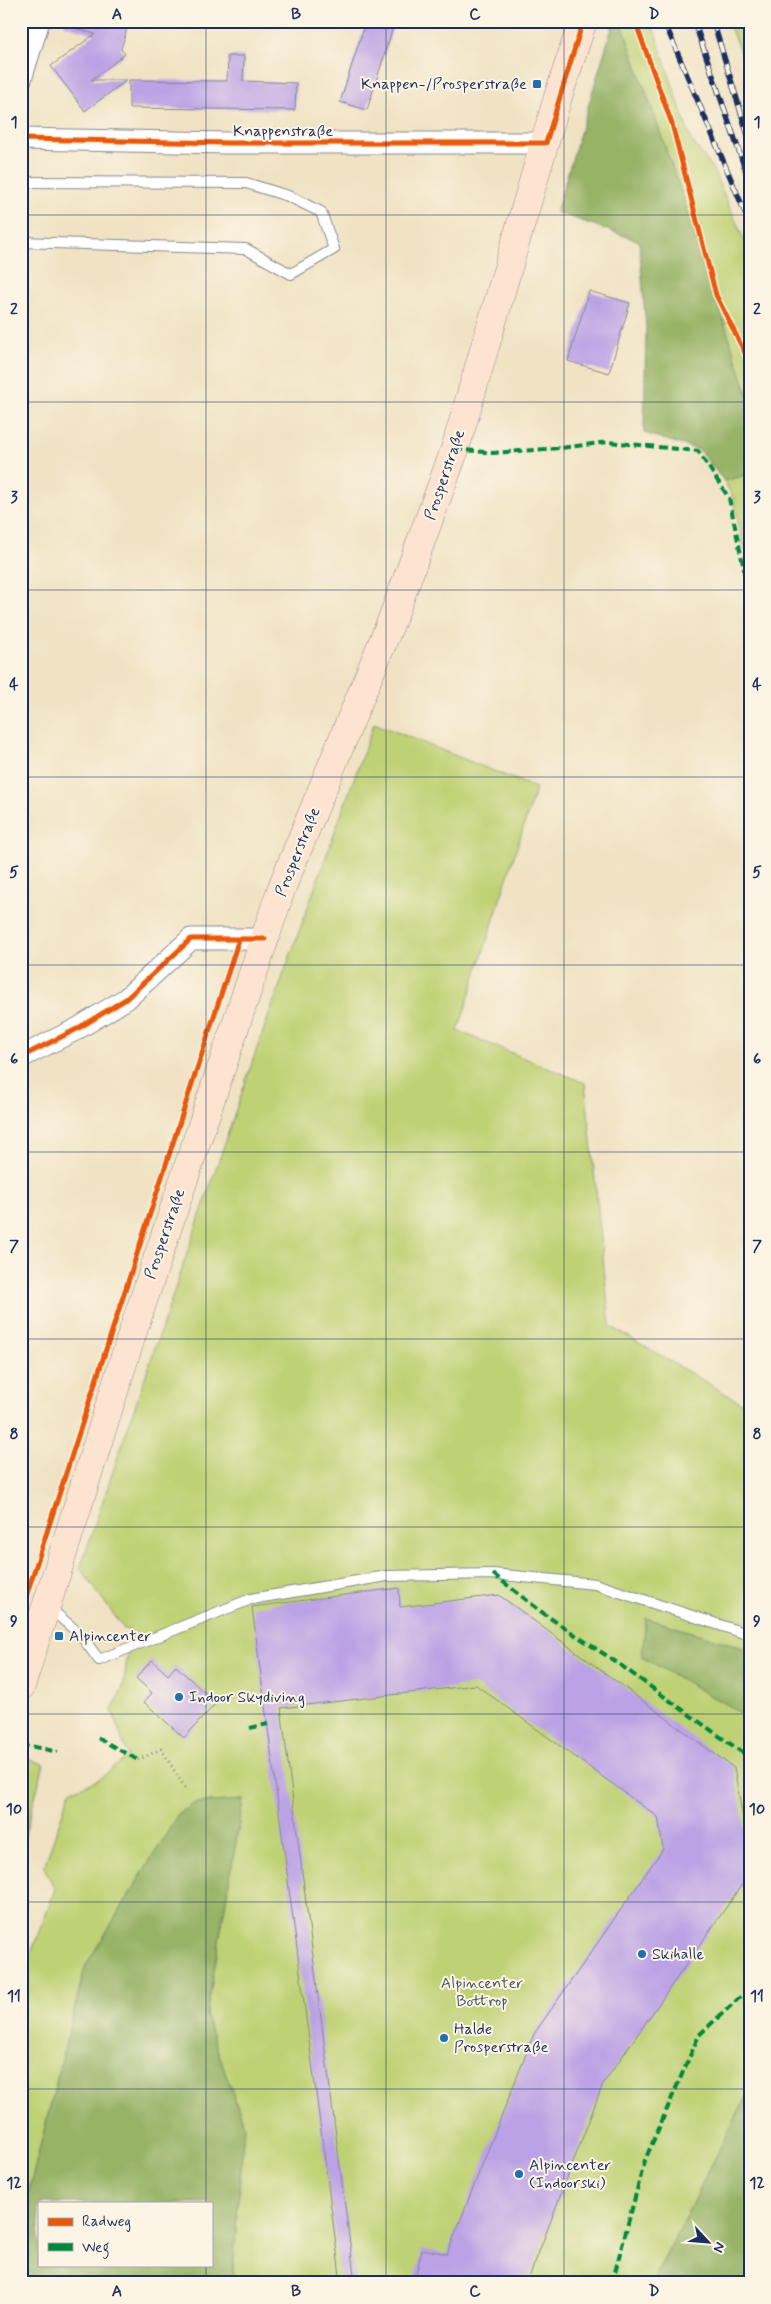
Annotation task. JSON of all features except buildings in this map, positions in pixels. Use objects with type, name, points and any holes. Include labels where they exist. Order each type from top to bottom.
[{"type":"main road","name":"Prosperstraße","points":[[21,1686],[149,1282],[282,887],[393,617],[455,449],[583,21]]},
{"type":"street","points":[[21,79],[39,21]]},
{"type":"street","name":"Knappenstraße","points":[[21,139],[227,144],[546,142]]},
{"type":"street","points":[[21,1057],[77,1029],[126,999],[191,939],[265,939]]},
{"type":"lane","points":[[21,182],[246,183],[288,196],[321,212],[334,249],[291,274],[246,249],[21,242]]},
{"type":"lane","points":[[46,1604],[80,1634],[99,1660],[251,1599],[387,1576],[493,1574],[595,1584],[750,1635]]},
{"type":"path","points":[[138,1760],[161,1749],[185,1788]]},
{"type":"green space","points":[[614,21],[621,21],[689,215],[750,402],[750,474],[724,481],[699,450],[644,433],[646,328],[639,241],[556,212]]},
{"type":"green space","points":[[621,21],[651,21],[691,140],[712,168],[750,253],[750,402],[689,215]]},
{"type":"green space","points":[[727,21],[745,21],[750,39],[750,94],[745,79],[748,69]]},
{"type":"green space","points":[[750,474],[750,576],[733,497],[724,481]]},
{"type":"green space","name":"Alpincenter Bottrop","points":[[374,723],[536,788],[458,1031],[585,1083],[610,1326],[750,1408],[750,1650],[646,1618],[642,1657],[750,1718],[750,2089],[652,2283],[232,2283],[244,2125],[206,2018],[243,1800],[195,1803],[178,1815],[85,1967],[21,2223],[21,1998],[30,1956],[55,1889],[44,1867],[70,1791],[100,1779],[128,1756],[112,1710],[123,1687],[131,1631],[124,1629],[80,1568],[255,1054]]},
{"type":"green space","points":[[646,1618],[750,1650],[750,1718],[642,1657]]},
{"type":"green space","points":[[21,1757],[44,1764],[21,1849]]},
{"type":"green space","points":[[243,1800],[206,2017],[244,2125],[232,2283],[21,2283],[21,2223],[85,1967],[178,1815],[195,1803]]},
{"type":"green space","points":[[750,2089],[750,2283],[652,2283]]},
{"type":"railway","points":[[664,21],[750,224]]},
{"type":"railway","points":[[694,21],[750,183]]},
{"type":"railway","points":[[713,21],[750,142]]},
{"type":"marked path","points":[[455,449],[493,453],[609,442],[698,451],[729,498],[750,598]]},
{"type":"marked path","points":[[493,1574],[547,1616],[616,1662],[750,1758]]},
{"type":"marked path","points":[[250,1728],[268,1724]]},
{"type":"marked path","points":[[98,1738],[138,1760]]},
{"type":"marked path","points":[[21,1744],[58,1752]]},
{"type":"marked path","points":[[612,2283],[645,2160],[699,2035],[750,1988]]},
{"type":"cycle path","points":[[21,139],[227,143],[546,143],[583,21]]},
{"type":"cycle path","points":[[635,21],[672,124],[716,295],[750,363]]},
{"type":"cycle path","points":[[21,1057],[77,1029],[126,999],[191,939],[265,939]]},
{"type":"cycle path","points":[[21,1612],[239,939]]},
{"type":"place","name":"Knappen-/Prosperstraße","points":[[537,84]]},
{"type":"place","name":"Alpincenter","points":[[59,1636]]},
{"type":"place","name":"Indoor Skydiving","points":[[179,1697]]},
{"type":"place","name":"Skihalle","points":[[642,1954]]},
{"type":"place","name":"Halde Prosperstraße","points":[[444,2038]]},
{"type":"place","name":"Alpincenter (Indoorski)","points":[[519,2174]]}]
